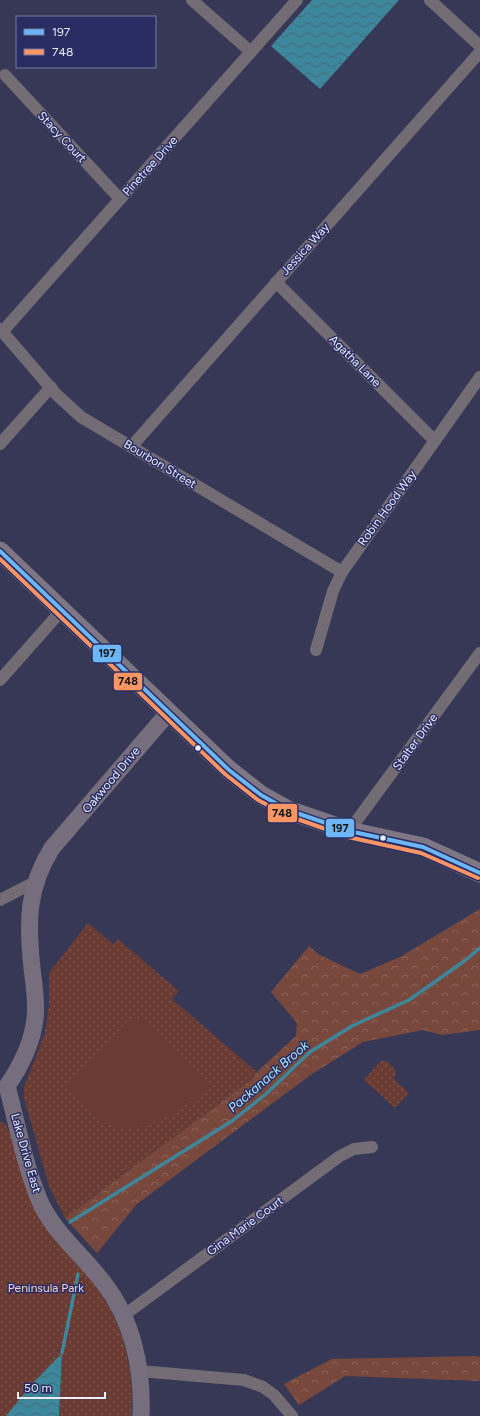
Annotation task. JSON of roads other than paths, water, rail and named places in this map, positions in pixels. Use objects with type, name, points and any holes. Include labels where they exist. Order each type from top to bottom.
[{"type":"main road","points":[[0,551],[229,770],[261,795],[288,810],[349,830],[422,847],[480,873]]},
{"type":"street","points":[[192,0],[251,52]]},
{"type":"street","name":"Pinetree Drive","points":[[1,330],[298,0]]},
{"type":"street","points":[[430,0],[480,46]]},
{"type":"street","name":"Jessica Way","points":[[131,447],[480,52]]},
{"type":"street","name":"Stacy Court","points":[[5,75],[120,199]]},
{"type":"street","name":"Agatha Lane","points":[[276,282],[435,441]]},
{"type":"street","name":"Bourbon Street","points":[[1,330],[50,388],[81,417],[342,572]]},
{"type":"street","name":"Robin Hood Way","points":[[316,650],[333,591],[342,572],[480,377]]},
{"type":"street","points":[[0,444],[50,388]]},
{"type":"street","points":[[0,680],[62,610]]},
{"type":"street","name":"Stalter Drive","points":[[349,830],[480,653]]},
{"type":"street","name":"Oakwood Drive","points":[[52,848],[169,712]]},
{"type":"street","name":"Lake Drive East","points":[[52,848],[41,865],[34,882],[29,922],[36,1002],[35,1020],[29,1045],[4,1091],[35,1187],[43,1206],[53,1224],[103,1282],[123,1316],[134,1347],[140,1371],[142,1394],[141,1416]]},
{"type":"street","points":[[0,900],[34,882]]},
{"type":"street","name":"Gina Marie Court","points":[[123,1316],[340,1156],[354,1149],[372,1146]]},
{"type":"street","points":[[140,1371],[244,1380],[263,1387],[274,1395],[292,1416]]},
{"type":"water","points":[[312,0],[399,0],[320,89],[271,46]]},
{"type":"water","points":[[62,1353],[59,1416],[6,1416],[31,1385]]},
{"type":"waterway","name":"Packanack Brook","points":[[70,1222],[232,1121],[266,1094],[310,1052],[352,1026],[409,1000],[463,962],[480,948]]},
{"type":"waterway","name":"Packanack Brook","points":[[62,1353],[78,1274]]},
{"type":"park label","name":"Peninsula Park","points":[[46,1288]]}]
